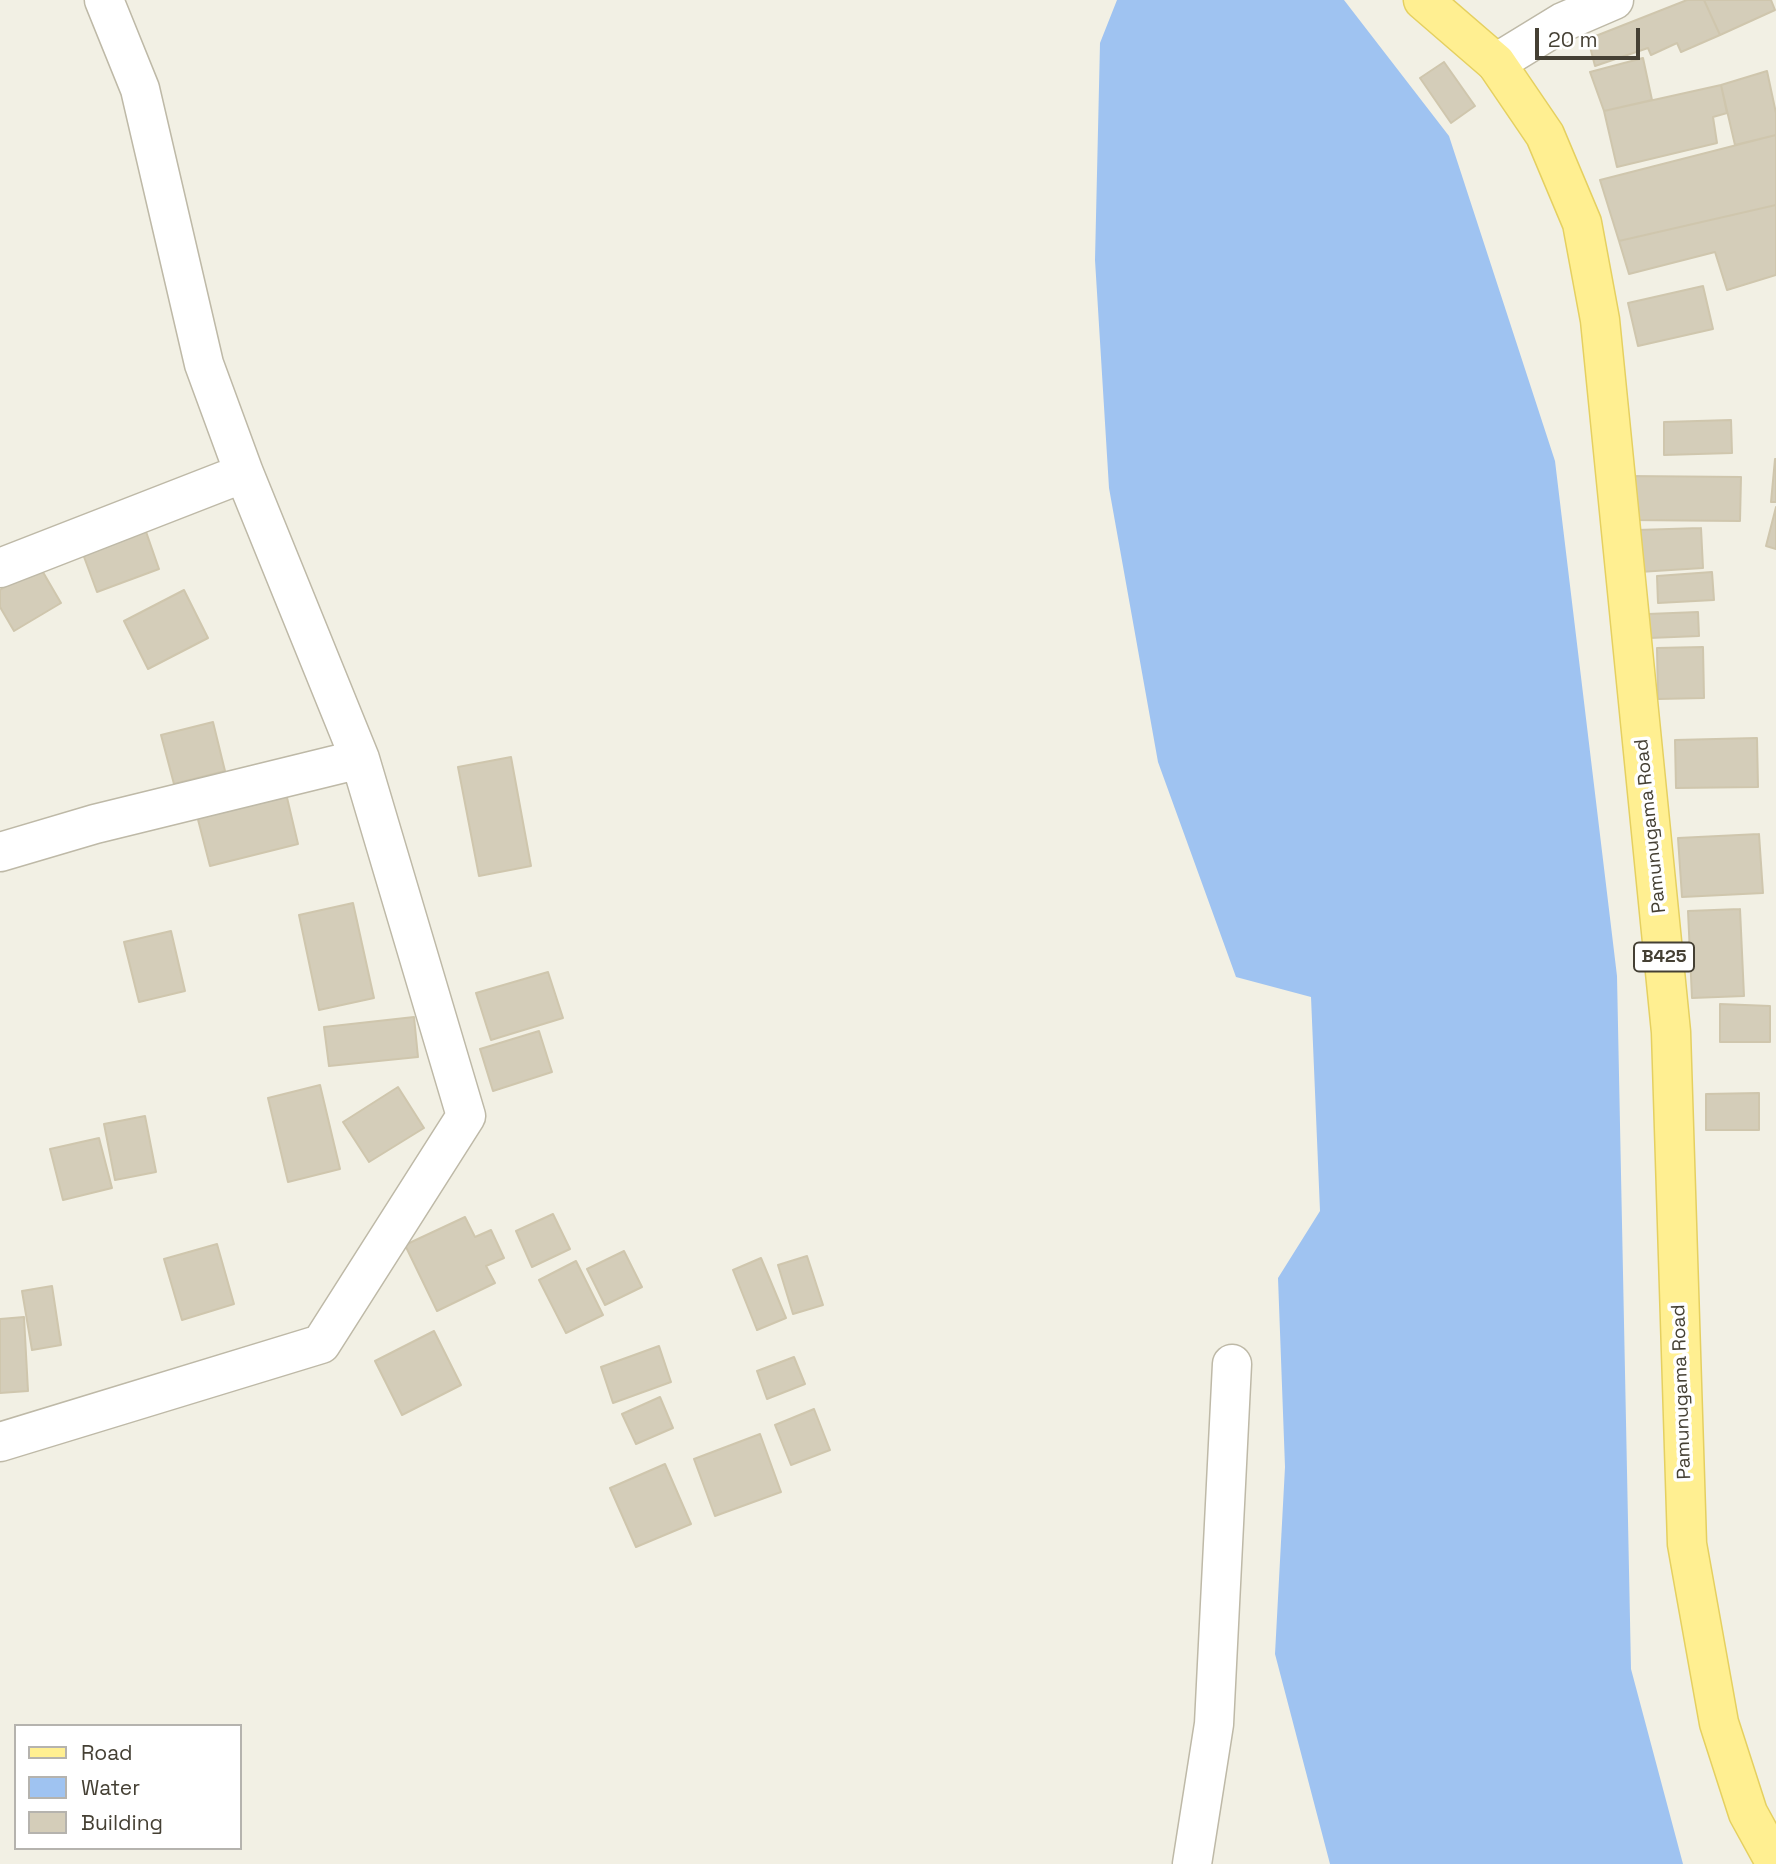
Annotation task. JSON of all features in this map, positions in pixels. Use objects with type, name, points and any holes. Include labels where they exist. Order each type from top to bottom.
[{"type":"main road","name":"Pamunugama Road","points":[[1423,0],[1496,63],[1545,135],[1582,223],[1600,320],[1671,1032],[1687,1544],[1719,1723],[1748,1813],[1776,1864]]},
{"type":"street","points":[[0,1443],[321,1344],[466,1116],[360,759],[244,473],[204,364],[141,89],[104,0]]},
{"type":"street","points":[[1496,63],[1563,22],[1614,0]]},
{"type":"street","points":[[0,568],[244,473]]},
{"type":"street","points":[[0,852],[95,824],[360,759]]},
{"type":"street","points":[[1192,1864],[1214,1724],[1232,1364]]},
{"type":"water","points":[[1117,0],[1344,0],[1449,136],[1555,461],[1617,976],[1631,1669],[1683,1864],[1330,1864],[1275,1654],[1285,1467],[1278,1278],[1320,1211],[1311,997],[1236,977],[1158,762],[1109,488],[1095,260],[1100,43]]},
{"type":"building","points":[[1687,0],[1704,0],[1720,35],[1681,52],[1677,43],[1651,55],[1648,48],[1595,66],[1588,39]]},
{"type":"building","points":[[1704,0],[1771,0],[1775,10],[1720,35]]},
{"type":"building","points":[[1643,58],[1652,100],[1604,111],[1590,72]]},
{"type":"building","points":[[1444,62],[1475,106],[1451,123],[1420,78]]},
{"type":"building","points":[[1767,71],[1776,113],[1776,135],[1735,145],[1721,85]]},
{"type":"building","points":[[1721,85],[1727,113],[1713,117],[1717,143],[1617,167],[1604,111]]},
{"type":"building","points":[[1776,135],[1776,205],[1619,241],[1600,180]]},
{"type":"building","points":[[1776,205],[1776,275],[1727,290],[1715,252],[1629,274],[1619,241]]},
{"type":"building","points":[[1703,286],[1713,329],[1638,346],[1628,303]]},
{"type":"building","points":[[1731,420],[1732,453],[1664,455],[1664,422]]},
{"type":"building","points":[[1775,459],[1776,502],[1771,502]]},
{"type":"building","points":[[1628,476],[1741,477],[1740,521],[1628,520]]},
{"type":"building","points":[[1776,507],[1776,549],[1766,546]]},
{"type":"building","points":[[143,523],[159,569],[97,592],[80,546]]},
{"type":"building","points":[[1701,528],[1703,568],[1639,572],[1637,530]]},
{"type":"building","points":[[40,567],[61,603],[14,631],[0,607],[0,590]]},
{"type":"building","points":[[1712,572],[1714,600],[1658,603],[1657,576]]},
{"type":"building","points":[[184,590],[208,638],[148,669],[124,621]]},
{"type":"building","points":[[1698,612],[1699,636],[1649,638],[1648,614]]},
{"type":"building","points":[[1703,647],[1704,698],[1658,699],[1657,648]]},
{"type":"building","points":[[213,722],[225,771],[174,784],[161,735]]},
{"type":"building","points":[[1757,738],[1758,787],[1676,788],[1675,740]]},
{"type":"building","points":[[511,757],[531,866],[479,876],[458,767]]},
{"type":"building","points":[[284,785],[298,844],[210,866],[195,808]]},
{"type":"building","points":[[1759,834],[1763,893],[1682,897],[1678,838]]},
{"type":"building","points":[[353,903],[374,998],[319,1010],[299,915]]},
{"type":"building","points":[[1740,909],[1744,996],[1692,998],[1688,911]]},
{"type":"building","points":[[171,931],[185,991],[139,1002],[124,942]]},
{"type":"building","points":[[548,972],[563,1018],[491,1040],[476,993]]},
{"type":"building","points":[[1720,1004],[1770,1006],[1770,1042],[1720,1042]]},
{"type":"building","points":[[414,1017],[418,1057],[329,1066],[324,1027]]},
{"type":"building","points":[[539,1031],[552,1072],[493,1091],[480,1049]]},
{"type":"building","points":[[320,1085],[340,1169],[288,1182],[268,1098]]},
{"type":"building","points":[[398,1087],[424,1128],[369,1162],[343,1122]]},
{"type":"building","points":[[1759,1093],[1759,1130],[1706,1130],[1706,1094]]},
{"type":"building","points":[[145,1116],[156,1172],[115,1180],[104,1124]]},
{"type":"building","points":[[99,1138],[112,1188],[63,1200],[50,1149]]},
{"type":"building","points":[[553,1214],[570,1249],[532,1267],[516,1231]]},
{"type":"building","points":[[465,1217],[475,1237],[491,1230],[504,1258],[486,1266],[495,1283],[437,1311],[405,1245]]},
{"type":"building","points":[[217,1244],[234,1304],[182,1320],[164,1259]]},
{"type":"building","points":[[624,1251],[642,1287],[605,1305],[587,1269]]},
{"type":"building","points":[[807,1256],[823,1305],[793,1314],[778,1265]]},
{"type":"building","points":[[761,1258],[786,1318],[757,1330],[733,1270]]},
{"type":"building","points":[[576,1261],[603,1315],[566,1333],[539,1280]]},
{"type":"building","points":[[52,1286],[61,1345],[32,1350],[22,1291]]},
{"type":"building","points":[[24,1317],[28,1391],[0,1393],[0,1319]]},
{"type":"building","points":[[434,1331],[461,1385],[402,1415],[375,1361]]},
{"type":"building","points":[[659,1346],[671,1382],[613,1403],[601,1367]]},
{"type":"building","points":[[794,1357],[805,1384],[767,1399],[757,1371]]},
{"type":"building","points":[[660,1397],[673,1428],[636,1444],[622,1414]]},
{"type":"building","points":[[814,1409],[830,1450],[791,1465],[775,1425]]},
{"type":"building","points":[[760,1434],[781,1492],[715,1516],[694,1459]]},
{"type":"building","points":[[665,1464],[691,1524],[636,1547],[610,1488]]}]
